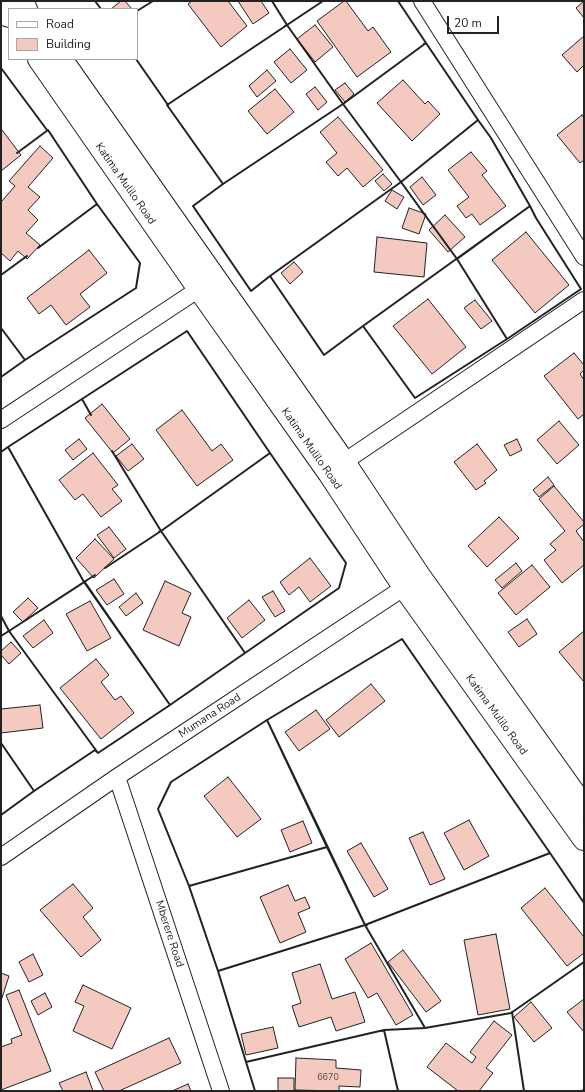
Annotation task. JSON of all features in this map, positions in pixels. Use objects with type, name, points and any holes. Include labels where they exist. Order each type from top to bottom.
[{"type":"main road","points":[[1,5],[8,15]]},
{"type":"main road","name":"Katima Mulilo Road","points":[[40,60],[207,284],[336,467],[584,839]]},
{"type":"main road","name":"Katima Mulilo Road","points":[[62,60],[207,284]]},
{"type":"main road","name":"Katima Mulilo Road","points":[[412,582],[584,806]]},
{"type":"street","points":[[422,1],[584,257]]},
{"type":"street","points":[[1,420],[207,284]]},
{"type":"street","points":[[336,467],[584,300]]},
{"type":"street","name":"Mumana Road","points":[[1,857],[117,777],[412,582]]},
{"type":"street","name":"Mberere Road","points":[[117,777],[221,1091]]},
{"type":"building","points":[[121,1],[125,1],[131,8],[112,8]]},
{"type":"building","points":[[192,1],[228,1],[247,26],[221,47],[188,4]]},
{"type":"building","points":[[238,1],[261,1],[269,13],[253,24]]},
{"type":"building","points":[[346,1],[368,31],[373,27],[391,52],[357,77],[317,21]]},
{"type":"building","points":[[584,1],[584,18],[576,8]]},
{"type":"building","points":[[315,25],[333,47],[315,62],[297,39]]},
{"type":"building","points":[[584,36],[584,65],[577,72],[562,55]]},
{"type":"building","points":[[290,49],[307,70],[291,83],[274,62]]},
{"type":"building","points":[[267,70],[276,81],[257,97],[249,86]]},
{"type":"building","points":[[403,80],[425,104],[428,101],[440,114],[412,141],[377,103]]},
{"type":"building","points":[[345,83],[354,94],[345,102],[335,90]]},
{"type":"building","points":[[315,87],[327,102],[318,110],[306,94]]},
{"type":"building","points":[[275,89],[294,112],[267,134],[248,111]]},
{"type":"building","points":[[582,115],[584,118],[584,160],[580,163],[557,135]]},
{"type":"building","points":[[338,117],[383,170],[363,187],[347,168],[338,176],[326,162],[337,153],[320,132]]},
{"type":"building","points":[[1,130],[21,155],[1,171]]},
{"type":"building","points":[[40,146],[53,158],[28,187],[40,197],[28,210],[38,220],[26,233],[40,245],[27,259],[18,251],[10,261],[1,253],[1,202],[15,186],[9,181]]},
{"type":"building","points":[[471,152],[487,171],[482,175],[506,206],[480,225],[472,214],[466,218],[457,206],[469,197],[448,170]]},
{"type":"building","points":[[383,174],[392,184],[384,191],[375,181]]},
{"type":"building","points":[[422,177],[436,195],[423,205],[410,187]]},
{"type":"building","points":[[392,190],[404,197],[397,209],[385,201]]},
{"type":"building","points":[[409,208],[426,214],[419,234],[402,228]]},
{"type":"building","points":[[445,215],[465,237],[448,252],[429,230]]},
{"type":"building","points":[[526,232],[569,285],[535,313],[492,260]]},
{"type":"building","points":[[377,237],[427,243],[424,277],[374,272]]},
{"type":"building","points":[[89,250],[107,273],[80,294],[90,307],[66,325],[51,305],[39,314],[27,298]]},
{"type":"building","points":[[294,262],[303,272],[290,284],[281,273]]},
{"type":"building","points":[[428,299],[466,347],[432,374],[393,326]]},
{"type":"building","points":[[475,300],[492,321],[481,329],[464,308]]},
{"type":"building","points":[[574,353],[584,365],[584,370],[580,374],[584,380],[584,414],[578,419],[544,376]]},
{"type":"building","points":[[102,404],[130,439],[113,453],[85,418]]},
{"type":"building","points":[[182,410],[212,451],[221,444],[233,460],[197,486],[156,430]]},
{"type":"building","points":[[559,421],[579,445],[557,464],[537,440]]},
{"type":"building","points":[[79,439],[87,449],[73,460],[65,450]]},
{"type":"building","points":[[517,439],[522,450],[510,456],[504,445]]},
{"type":"building","points":[[132,444],[144,459],[128,471],[116,456]]},
{"type":"building","points":[[477,444],[497,470],[484,481],[486,483],[476,490],[454,462]]},
{"type":"building","points":[[93,453],[118,485],[112,489],[122,501],[101,517],[83,494],[75,500],[59,480]]},
{"type":"building","points":[[548,477],[554,485],[539,497],[533,490]]},
{"type":"building","points":[[554,486],[584,522],[584,524],[576,531],[584,542],[584,565],[562,583],[544,560],[556,550],[550,544],[565,531],[539,499]]},
{"type":"building","points":[[499,517],[519,538],[487,567],[468,546]]},
{"type":"building","points":[[109,527],[126,549],[114,558],[97,535]]},
{"type":"building","points":[[95,539],[114,559],[94,578],[76,558]]},
{"type":"building","points":[[310,558],[331,586],[310,602],[299,587],[289,595],[280,582]]},
{"type":"building","points":[[516,563],[522,571],[502,588],[495,580]]},
{"type":"building","points":[[532,565],[550,587],[516,615],[498,593]]},
{"type":"building","points":[[114,579],[124,594],[107,605],[96,590]]},
{"type":"building","points":[[165,581],[191,593],[182,613],[191,617],[179,646],[143,630]]},
{"type":"building","points":[[273,591],[285,611],[275,617],[262,597]]},
{"type":"building","points":[[136,593],[143,603],[126,616],[119,607]]},
{"type":"building","points":[[28,598],[38,608],[23,622],[13,612]]},
{"type":"building","points":[[249,600],[265,620],[242,638],[227,618]]},
{"type":"building","points":[[90,601],[111,638],[87,651],[66,614]]},
{"type":"building","points":[[527,619],[537,634],[519,647],[508,632]]},
{"type":"building","points":[[44,620],[53,633],[33,648],[23,636]]},
{"type":"building","points":[[584,631],[584,682],[559,652]]},
{"type":"building","points":[[11,642],[21,653],[9,664],[1,655],[1,651]]},
{"type":"building","points":[[96,659],[109,675],[101,682],[115,700],[121,696],[134,713],[101,739],[60,688]]},
{"type":"building","points":[[371,684],[385,701],[339,737],[326,720]]},
{"type":"building","points":[[40,705],[43,728],[1,733],[1,709]]},
{"type":"building","points":[[316,710],[330,729],[299,751],[285,732]]},
{"type":"building","points":[[228,777],[261,819],[237,837],[204,796]]},
{"type":"building","points":[[469,820],[489,856],[464,870],[444,833]]},
{"type":"building","points":[[303,821],[312,843],[290,852],[281,830]]},
{"type":"building","points":[[423,832],[445,879],[430,885],[409,838]]},
{"type":"building","points":[[361,843],[388,889],[374,897],[347,851]]},
{"type":"building","points":[[73,884],[93,908],[83,917],[101,940],[81,957],[40,910]]},
{"type":"building","points":[[288,885],[295,901],[305,897],[310,908],[298,913],[306,932],[280,943],[260,897]]},
{"type":"building","points":[[545,888],[584,937],[584,953],[567,966],[521,908]]},
{"type":"building","points":[[496,934],[510,1009],[478,1015],[464,940]]},
{"type":"building","points":[[371,943],[413,1015],[396,1025],[377,993],[368,998],[345,959]]},
{"type":"building","points":[[403,950],[441,1001],[426,1012],[388,962]]},
{"type":"building","points":[[33,954],[43,975],[29,982],[19,962]]},
{"type":"building","points":[[320,964],[332,999],[355,992],[365,1022],[336,1031],[331,1017],[299,1027],[292,1006],[301,1003],[292,973]]},
{"type":"building","points":[[1,973],[9,976],[1,1001]]},
{"type":"building","points":[[83,985],[131,1008],[112,1049],[73,1031],[84,1006],[75,1002]]},
{"type":"building","points":[[19,990],[51,1071],[1,1090],[1,1047],[12,1043],[11,1039],[22,1035],[6,995]]},
{"type":"building","points":[[45,993],[52,1007],[38,1015],[31,1001]]},
{"type":"building","points":[[584,999],[584,1032],[567,1012]]},
{"type":"building","points":[[531,1002],[552,1028],[534,1042],[514,1017]]},
{"type":"building","points":[[494,1021],[512,1035],[486,1068],[493,1073],[479,1091],[458,1091],[427,1067],[446,1043],[472,1063],[476,1057],[470,1052]]},
{"type":"building","points":[[273,1027],[278,1048],[246,1055],[241,1034]]},
{"type":"building","points":[[169,1038],[181,1063],[119,1091],[104,1091],[95,1072]]},
{"type":"building","points":[[296,1058],[336,1060],[336,1068],[361,1070],[360,1087],[339,1086],[339,1091],[295,1090]]},
{"type":"building","points":[[86,1072],[93,1091],[63,1091],[59,1083]]},
{"type":"building","points":[[278,1078],[294,1078],[294,1091],[278,1091]]},
{"type":"building","points":[[188,1084],[191,1091],[172,1091]]},
{"type":"wall","points":[[95,1],[100,8]]},
{"type":"wall","points":[[138,10],[153,1]]},
{"type":"wall","points":[[272,1],[287,25],[285,26]]},
{"type":"wall","points":[[287,25],[323,1]]},
{"type":"wall","points":[[398,1],[426,43],[424,44]]},
{"type":"wall","points":[[287,25],[343,104],[223,184],[167,105],[287,25]]},
{"type":"wall","points":[[426,43],[478,120],[401,182],[343,104],[426,43]]},
{"type":"wall","points":[[137,60],[168,105]]},
{"type":"wall","points":[[1,68],[47,130]]},
{"type":"wall","points":[[343,104],[401,182],[251,291],[193,206],[223,184],[343,104]]},
{"type":"wall","points":[[478,120],[491,138],[530,206],[457,259],[401,182],[478,120]]},
{"type":"wall","points":[[17,153],[48,130],[97,204],[96,205]]},
{"type":"wall","points":[[435,229],[401,182],[270,276],[324,355],[530,206],[581,289],[507,339],[457,259]]},
{"type":"wall","points":[[1,328],[25,360],[136,288],[140,263],[97,204],[38,248]]},
{"type":"wall","points":[[449,248],[457,259]]},
{"type":"wall","points":[[1,275],[27,256]]},
{"type":"wall","points":[[363,326],[415,398],[507,339]]},
{"type":"wall","points":[[91,415],[82,399],[187,331],[270,453],[161,531],[105,568]]},
{"type":"wall","points":[[1,377],[25,360]]},
{"type":"wall","points":[[91,415],[82,399],[8,447],[84,582],[95,575]]},
{"type":"wall","points":[[1,452],[8,447]]},
{"type":"wall","points":[[112,451],[161,531]]},
{"type":"wall","points":[[112,451],[161,531]]},
{"type":"wall","points":[[270,453],[346,563],[339,588],[245,653],[161,531],[270,453]]},
{"type":"wall","points":[[84,581],[170,705],[245,653],[161,531],[159,532]]},
{"type":"wall","points":[[1,616],[9,631],[86,581]]},
{"type":"wall","points":[[84,582],[170,705],[98,753],[9,631],[84,582]]},
{"type":"wall","points":[[1,636],[9,631],[10,632]]},
{"type":"wall","points":[[402,639],[550,853],[365,925],[267,720],[402,639]]},
{"type":"wall","points":[[267,720],[327,847],[189,886],[158,809],[171,782],[267,720]]},
{"type":"wall","points":[[1,743],[34,791],[95,750],[97,752]]},
{"type":"wall","points":[[1,815],[34,791]]},
{"type":"wall","points":[[327,847],[365,925],[218,971],[189,886],[327,847]]},
{"type":"wall","points":[[549,853],[584,903]]},
{"type":"wall","points":[[365,925],[425,1028],[384,1030],[246,1062],[218,971],[365,925]]},
{"type":"wall","points":[[367,925],[365,925],[425,1028],[511,1013],[584,962]]},
{"type":"wall","points":[[512,1012],[524,1091]]},
{"type":"wall","points":[[382,1031],[384,1030],[398,1091]]},
{"type":"wall","points":[[246,1062],[255,1091]]}]
